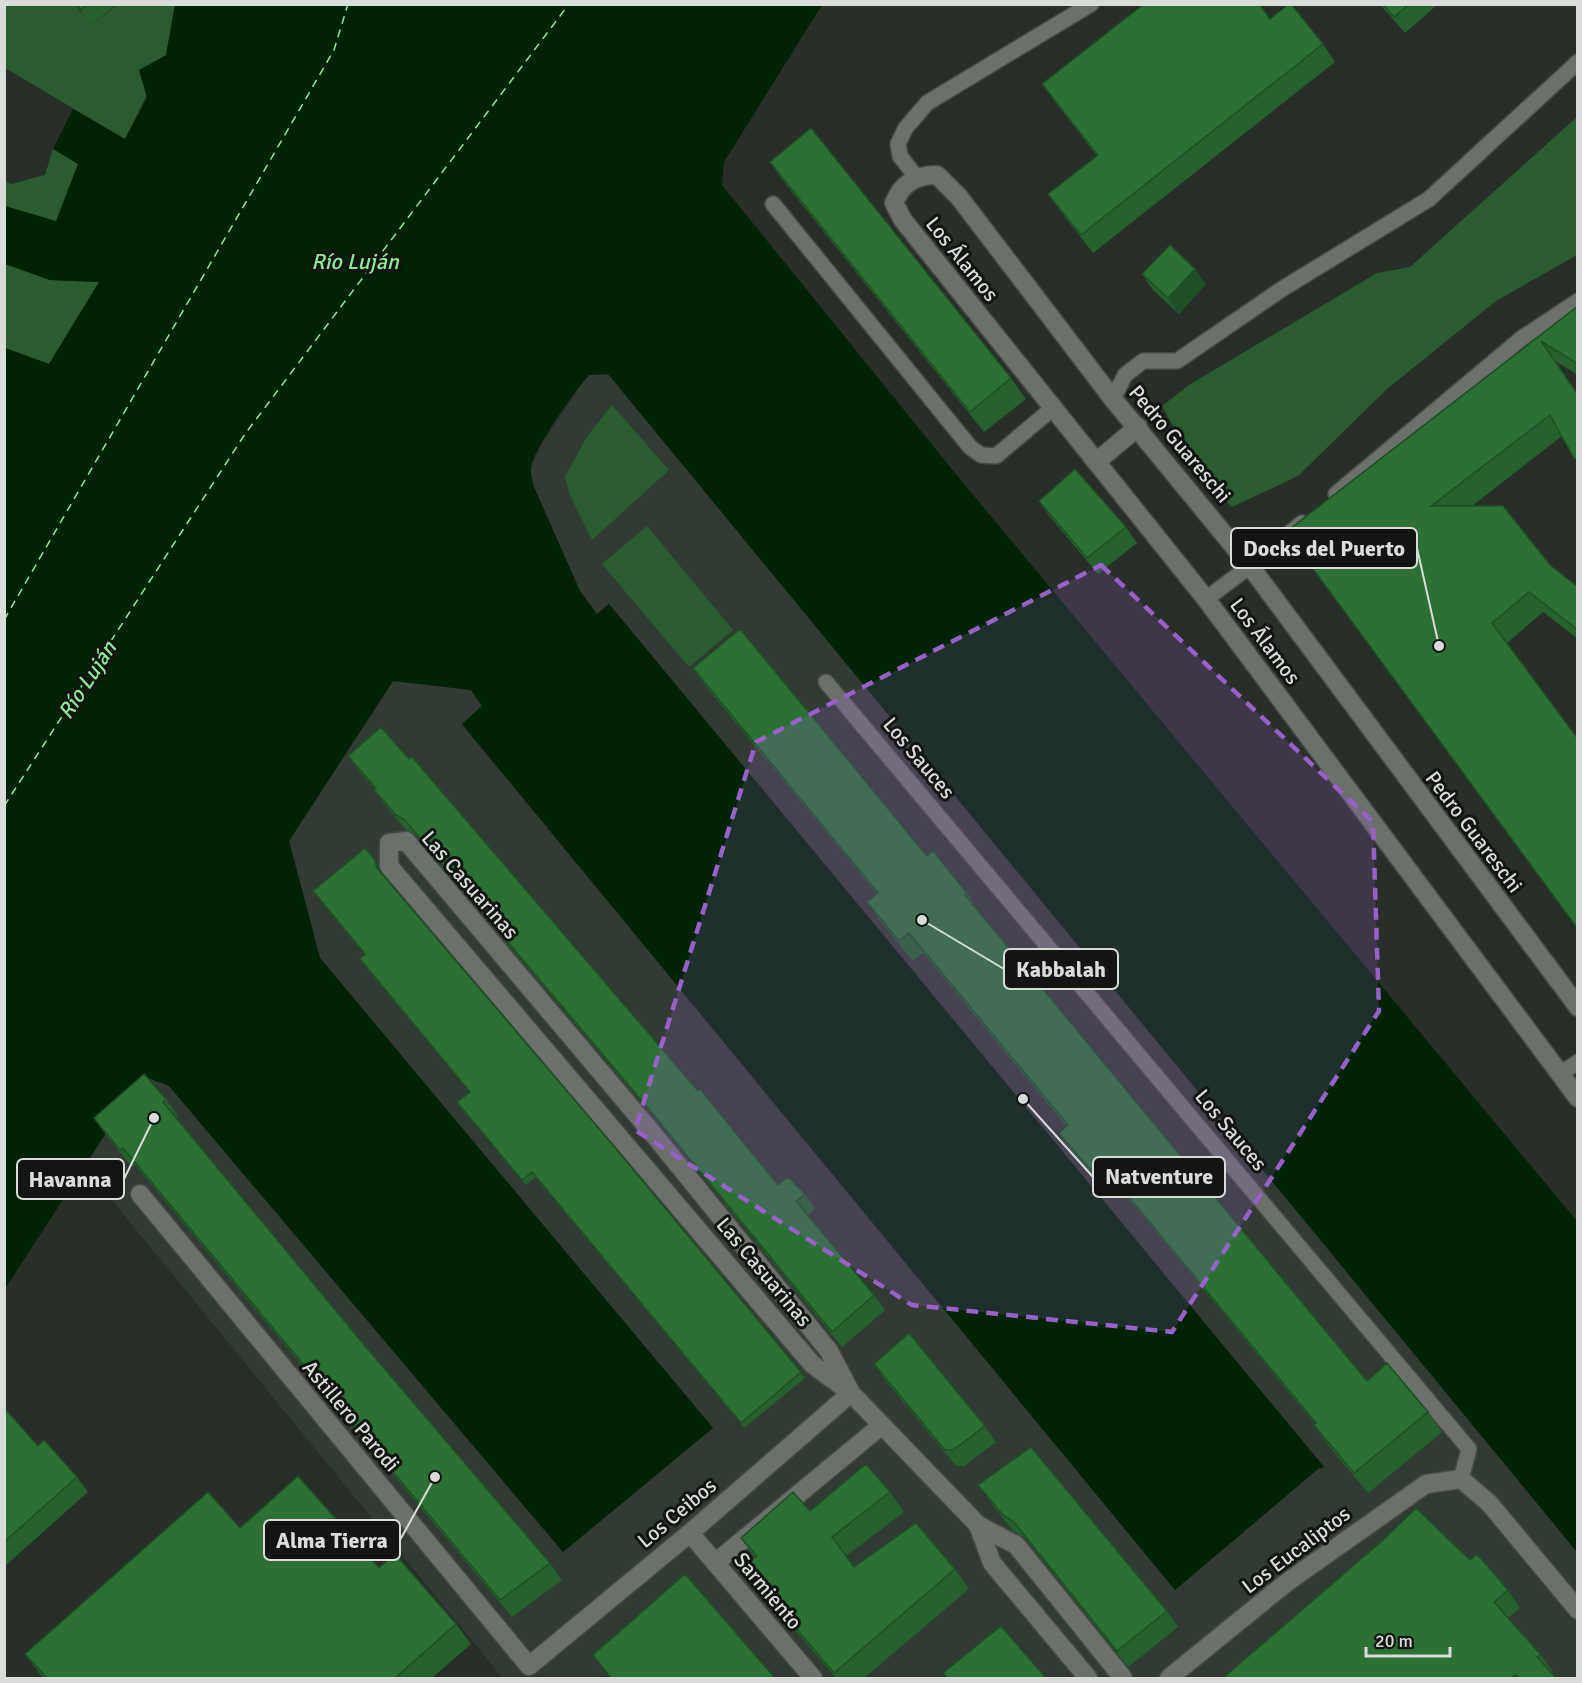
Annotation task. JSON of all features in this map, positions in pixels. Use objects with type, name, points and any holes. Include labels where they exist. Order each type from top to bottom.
[{"type":"street","name":"Pedro Guareschi","points":[[917,178],[925,175],[937,176],[959,197],[1113,399],[1251,566],[1578,1007]]},
{"type":"street","name":"Los Álamos","points":[[917,178],[899,190],[894,203],[903,220],[1206,599],[1578,1098]]},
{"type":"street","points":[[1096,462],[1138,427]]},
{"type":"street","name":"Las Casuarinas","points":[[851,1393],[829,1352],[639,1118],[406,841],[389,843],[389,866],[812,1364],[851,1393],[978,1525],[1016,1545],[1123,1678]]},
{"type":"street","name":"Astillero Parodi","points":[[140,1194],[527,1672]]},
{"type":"street","name":"Los Ceibos","points":[[527,1672],[851,1393]]},
{"type":"street","points":[[715,1563],[882,1425]]},
{"type":"street","points":[[1461,1479],[1489,1503],[1578,1610]]},
{"type":"street","name":"Los Eucaliptos","points":[[1168,1678],[1286,1582],[1426,1484],[1461,1479]]},
{"type":"street","name":"Las Casuarinas","points":[[978,1525],[992,1563],[1088,1678]]},
{"type":"street","name":"Sarmiento","points":[[690,1533],[813,1678]]},
{"type":"lane","points":[[917,178],[900,156],[898,144],[905,129],[927,103],[1091,4]]},
{"type":"lane","points":[[1113,399],[1125,375],[1143,361],[1177,361],[1282,289],[1429,199],[1578,62]]},
{"type":"lane","points":[[772,204],[970,447],[981,455],[996,456],[1053,408]]},
{"type":"lane","points":[[1206,599],[1251,566],[1522,338],[1578,301]]},
{"type":"lane","name":"Los Sauces","points":[[826,682],[1469,1449],[1461,1479]]},
{"type":"lane","points":[[1560,1074],[1578,1062]]},
{"type":"highlighted area","points":[[1101,565],[1373,822],[1379,1011],[1172,1332],[912,1305],[635,1130],[756,742]]},
{"type":"shaded area","points":[[4,5],[75,5],[91,25],[117,5],[175,5],[166,56],[125,139],[5,68]]},
{"type":"shaded area","points":[[1577,117],[1577,255],[1496,301],[1387,389],[1298,476],[1232,507],[1200,474],[1162,406],[1189,385],[1377,273],[1410,267]]},
{"type":"shaded area","points":[[53,149],[78,164],[56,222],[5,206],[5,181],[11,184],[45,175]]},
{"type":"shaded area","points":[[5,264],[50,280],[99,282],[49,364],[5,348]]},
{"type":"shaded area","points":[[608,374],[1577,1552],[1577,1678],[500,1678],[501,1676],[84,1166],[143,1076],[169,1086],[563,1552],[713,1428],[320,958],[289,841],[393,681],[471,690],[482,706],[462,725],[1175,1590],[1318,1469],[1324,1467],[609,604],[597,614],[580,591],[534,487],[530,469],[542,444],[589,375]]},
{"type":"shaded area","points":[[612,405],[669,470],[592,540],[570,495],[565,477],[586,438]]},
{"type":"shaded area","points":[[647,526],[733,630],[689,667],[602,564]]},
{"type":"water","name":"Río Luján","points":[[175,5],[822,5],[724,162],[722,185],[955,473],[1577,1221],[1577,1552],[608,374],[589,375],[547,434],[533,459],[531,468],[534,487],[580,591],[597,614],[609,604],[1324,1467],[1318,1469],[1175,1590],[462,724],[482,706],[471,690],[393,681],[289,841],[320,958],[713,1428],[563,1552],[169,1086],[143,1076],[5,1289],[5,348],[49,364],[99,282],[50,280],[5,264],[5,206],[56,221],[78,164],[53,149],[73,109],[125,139],[147,98],[139,70],[166,55]]},
{"type":"building","points":[[77,4],[87,4],[81,10]]},
{"type":"building","points":[[1144,4],[1259,4],[1270,19],[1291,4],[1323,44],[1081,235],[1048,194],[1098,155],[1042,84]]},
{"type":"building","points":[[1383,4],[1409,4],[1394,17]]},
{"type":"building","points":[[811,128],[1011,378],[970,412],[770,162]]},
{"type":"building","points":[[1170,245],[1195,269],[1168,298],[1142,274]]},
{"type":"building","points":[[1578,306],[1578,364],[1541,341],[1578,395],[1578,459],[1574,458],[1550,415],[1431,506],[1503,506],[1551,566],[1578,587],[1578,630],[1529,592],[1492,623],[1578,739],[1578,929],[1286,532]]},
{"type":"building","points":[[1075,469],[1126,527],[1087,558],[1039,501]]},
{"type":"building","points":[[740,629],[927,856],[933,851],[967,893],[965,895],[1367,1381],[1387,1363],[1428,1412],[1354,1473],[1314,1425],[1316,1423],[1104,1167],[1095,1175],[1059,1133],[1068,1125],[909,933],[899,941],[867,902],[878,893],[693,668]]},
{"type":"building","points":[[381,727],[409,759],[412,757],[698,1091],[700,1089],[778,1185],[788,1177],[805,1194],[796,1201],[874,1295],[832,1332],[648,1108],[404,819],[396,815],[374,790],[376,788],[348,756]]},
{"type":"building","points":[[365,848],[374,859],[377,868],[612,1144],[801,1372],[741,1423],[532,1172],[522,1180],[457,1102],[470,1092],[360,959],[365,954],[313,891]]},
{"type":"building","points":[[144,1074],[166,1099],[163,1102],[360,1340],[550,1563],[500,1600],[123,1148],[120,1150],[94,1118]]},
{"type":"building","points":[[909,1333],[985,1426],[953,1450],[945,1450],[874,1364]]},
{"type":"building","points":[[4,1408],[38,1446],[44,1440],[77,1477],[4,1542]]},
{"type":"building","points":[[1031,1447],[1167,1611],[1117,1651],[1014,1522],[1003,1515],[978,1485]]},
{"type":"building","points":[[866,1464],[890,1492],[832,1537],[854,1567],[916,1523],[955,1569],[834,1673],[744,1567],[757,1556],[741,1538],[793,1492],[810,1511]]},
{"type":"building","points":[[298,1476],[379,1568],[395,1554],[456,1624],[395,1678],[47,1678],[25,1654],[208,1492],[240,1528]]},
{"type":"building","points":[[1416,1508],[1470,1560],[1477,1554],[1508,1590],[1494,1602],[1541,1655],[1537,1657],[1556,1678],[1519,1678],[1516,1675],[1511,1678],[1223,1678],[1382,1541]]},
{"type":"building","points":[[685,1574],[775,1678],[611,1678],[593,1655]]},
{"type":"building","points":[[1001,1626],[1046,1678],[947,1678],[943,1673]]},
{"type":"ferry route","points":[[4,620],[334,50],[348,4]]},
{"type":"ferry route","points":[[4,806],[245,434],[569,4]]},
{"type":"place","name":"Docks del Puerto","points":[[1439,646]]},
{"type":"place","name":"Kabbalah","points":[[922,920]]},
{"type":"place","name":"Natventure","points":[[1023,1099]]},
{"type":"place","name":"Havanna","points":[[154,1118]]},
{"type":"place","name":"Alma Tierra","points":[[435,1477]]}]
